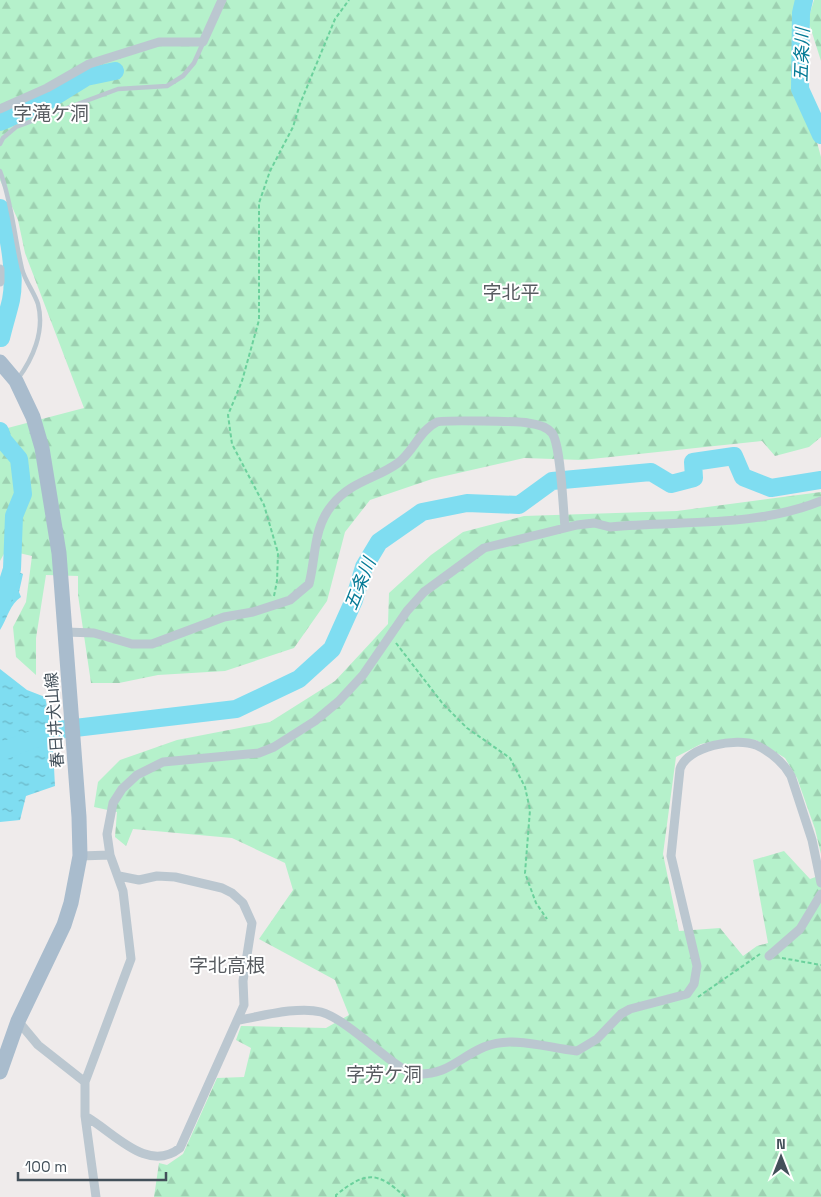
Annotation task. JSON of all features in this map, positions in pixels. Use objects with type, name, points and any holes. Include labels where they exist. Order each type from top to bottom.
[{"type":"main road","name":"春日井犬山線","points":[[0,362],[16,381],[33,417],[42,448],[59,553],[79,817],[80,856],[72,903],[64,925],[18,1020],[0,1072]]},
{"type":"street","points":[[0,109],[48,88],[89,64],[159,42],[203,42],[222,0]]},
{"type":"street","points":[[0,270],[0,282]]},
{"type":"street","points":[[66,632],[94,633],[132,644],[152,644],[224,617],[290,600],[309,584],[319,526],[331,505],[351,487],[398,463],[427,429],[434,423],[442,420],[527,422],[541,426],[551,432],[556,441],[566,527]]},
{"type":"street","points":[[96,1197],[85,1116],[85,1082],[131,959],[119,876],[110,855],[107,834],[113,803],[122,789],[137,775],[163,762],[259,752],[274,747],[315,721],[339,701],[363,675],[390,635],[424,592],[484,548],[566,527],[594,523],[610,527],[747,520],[777,515],[821,502]]},
{"type":"street","points":[[238,1020],[288,1011],[322,1012],[357,1032],[403,1070],[412,1074],[431,1074],[447,1070],[484,1048],[502,1043],[536,1043],[577,1051],[597,1039],[621,1014],[630,1008],[687,994],[694,984],[697,966],[671,856],[680,769],[686,758],[702,749],[734,742],[754,744],[772,754],[791,776],[812,840],[821,884]]},
{"type":"street","points":[[80,856],[110,855]]},
{"type":"street","points":[[85,1116],[100,1124],[143,1155],[164,1157],[170,1155],[180,1148],[244,1005],[243,981],[252,923],[243,903],[232,892],[222,888],[175,877],[157,876],[139,880],[119,876]]},
{"type":"street","points":[[769,956],[800,930],[821,894]]},
{"type":"street","points":[[18,1020],[38,1045],[85,1082]]},
{"type":"lane","points":[[0,144],[3,138],[16,127],[118,89],[167,86],[182,76],[194,64],[203,42]]},
{"type":"lane","points":[[0,171],[10,198],[22,271],[38,306],[40,320],[34,352],[28,365],[16,381]]},
{"type":"path","points":[[272,606],[277,581],[278,552],[264,505],[232,444],[228,415],[242,382],[259,320],[259,204],[270,171],[293,127],[300,104],[336,19],[349,0]]},
{"type":"path","points":[[390,635],[443,704],[467,728],[510,758],[525,787],[530,810],[525,873],[536,903],[547,920]]},
{"type":"path","points":[[687,994],[695,999],[759,954],[821,965]]},
{"type":"path","points":[[336,1197],[336,1194],[355,1180],[379,1178],[405,1197]]},
{"type":"green space","points":[[0,0],[798,0],[795,6],[798,73],[821,157],[821,437],[809,447],[775,456],[762,441],[582,460],[524,458],[432,479],[370,500],[345,532],[327,601],[294,648],[225,671],[158,675],[119,683],[91,683],[78,595],[78,576],[46,575],[36,638],[36,675],[16,657],[13,627],[26,602],[32,556],[6,550],[0,561],[0,430],[84,408],[25,253],[18,220],[0,180]]},
{"type":"green space","points":[[814,0],[821,0],[821,61],[808,20]]},
{"type":"green space","points":[[821,492],[821,854],[815,829],[797,778],[785,758],[756,740],[727,739],[701,744],[676,757],[663,854],[679,931],[720,928],[743,956],[757,946],[768,943],[753,860],[784,851],[810,879],[821,875],[821,1197],[154,1197],[159,1163],[167,1165],[183,1154],[217,1078],[244,1077],[251,1048],[236,1040],[241,1026],[326,1028],[349,1015],[335,980],[259,939],[293,890],[285,863],[232,838],[133,829],[126,846],[115,837],[117,812],[94,807],[98,782],[120,760],[177,740],[270,722],[335,681],[388,624],[389,593],[431,555],[463,532],[524,516],[677,511]]},
{"type":"water","points":[[4,565],[23,574],[19,592],[21,597],[11,608],[0,630],[0,583]]},
{"type":"water","points":[[0,669],[27,690],[45,697],[52,730],[55,786],[26,796],[20,820],[0,822]]},
{"type":"waterway","name":"五条川","points":[[804,0],[801,13],[800,89],[821,135]]},
{"type":"waterway","points":[[0,122],[44,103],[86,77],[115,71]]},
{"type":"waterway","points":[[0,208],[9,241],[13,278],[11,300],[1,338]]},
{"type":"waterway","points":[[0,431],[3,440],[19,459],[23,494],[14,516],[12,569],[0,607]]},
{"type":"waterway","name":"五条川","points":[[0,752],[58,730],[236,709],[299,679],[332,649],[354,600],[364,567],[379,542],[422,512],[467,503],[519,505],[552,481],[651,472],[671,484],[694,478],[693,462],[734,456],[743,477],[771,488],[821,480]]},
{"type":"district","name":"字滝ケ洞","points":[[51,113]]},
{"type":"district","name":"字北平","points":[[511,292]]},
{"type":"district","name":"字北高根","points":[[227,965]]},
{"type":"district","name":"字芳ケ洞","points":[[384,1074]]}]
